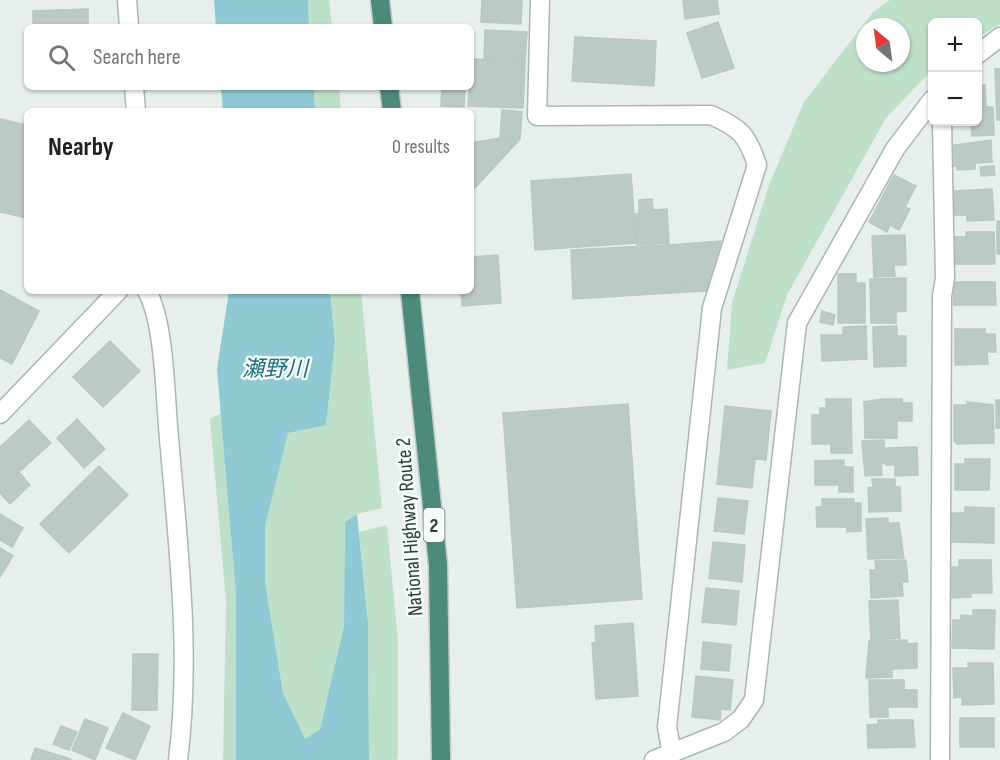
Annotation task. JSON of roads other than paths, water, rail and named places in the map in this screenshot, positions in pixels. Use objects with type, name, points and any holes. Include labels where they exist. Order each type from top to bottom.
[{"type":"highway","points":[[381,0],[383,24]]},
{"type":"highway","points":[[389,90],[392,108]]},
{"type":"highway","name":"National Highway Route 2","points":[[410,294],[438,565],[441,760]]},
{"type":"street","points":[[127,0],[129,24]]},
{"type":"street","points":[[540,0],[537,116],[711,115],[735,126],[750,142],[757,165],[712,308],[663,757],[724,732],[741,719],[754,700],[796,323],[895,149],[928,106]]},
{"type":"street","points":[[982,51],[1000,37]]},
{"type":"street","points":[[134,90],[136,108]]},
{"type":"street","points":[[940,760],[942,308],[945,279],[942,126]]},
{"type":"street","points":[[0,414],[115,294]]},
{"type":"street","points":[[149,294],[153,301],[163,363],[186,669],[178,760]]},
{"type":"water","points":[[214,0],[308,0],[309,24],[216,24]]},
{"type":"water","points":[[221,90],[314,90],[315,108],[223,108]]},
{"type":"water","name":"瀬野川","points":[[229,294],[330,294],[335,342],[326,425],[288,433],[265,526],[265,582],[283,693],[305,739],[320,729],[344,626],[345,522],[357,514],[368,623],[369,760],[236,760],[236,595],[217,369]]}]
